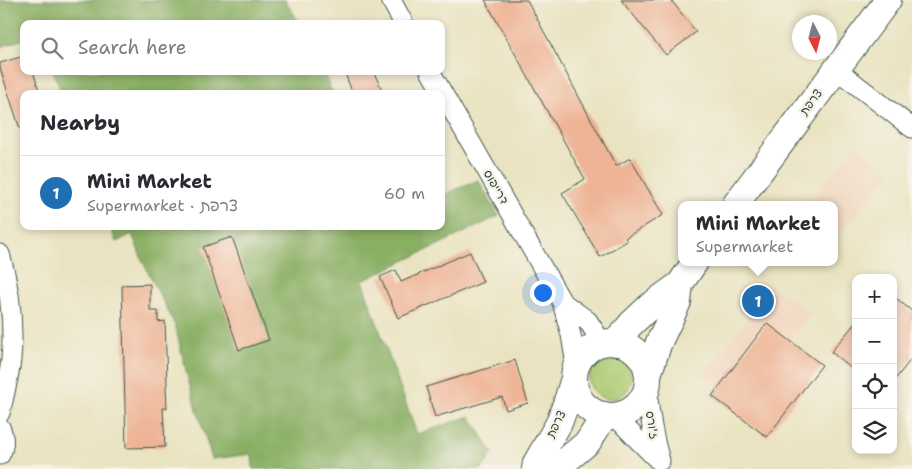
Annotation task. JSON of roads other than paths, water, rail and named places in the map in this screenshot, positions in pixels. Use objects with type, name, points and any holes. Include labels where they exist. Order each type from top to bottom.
[{"type":"street","points":[[391,0],[402,20]]},
{"type":"street","name":"צרפת","points":[[738,201],[888,0]]},
{"type":"street","points":[[836,69],[912,128]]},
{"type":"street","name":"דרייפוס","points":[[432,75],[441,90]]},
{"type":"street","name":"דרייפוס","points":[[445,97],[562,302],[571,335],[575,372]]},
{"type":"street","points":[[0,254],[5,271],[12,322],[11,362],[0,413]]},
{"type":"street","points":[[680,284],[678,302],[659,342],[642,399],[633,409],[610,416],[594,412],[588,408],[581,401],[575,389],[575,372],[582,356],[590,348],[608,343],[667,292],[680,284],[692,266]]},
{"type":"street","name":"דרייפוס","points":[[562,302],[588,321],[608,343]]},
{"type":"street","points":[[608,343],[626,346],[637,353],[644,364],[647,381]]},
{"type":"street","name":"צרפת","points":[[535,469],[536,463],[559,423],[575,372]]},
{"type":"street","name":"ז'ורס","points":[[647,381],[650,418],[654,440],[662,465]]},
{"type":"street","points":[[556,469],[588,442],[610,416]]},
{"type":"street","name":"ז'ורס","points":[[610,416],[632,434],[662,465]]},
{"type":"street","points":[[0,427],[3,438],[2,459]]},
{"type":"place","name":"Mini Market","points":[[758,301]]}]
